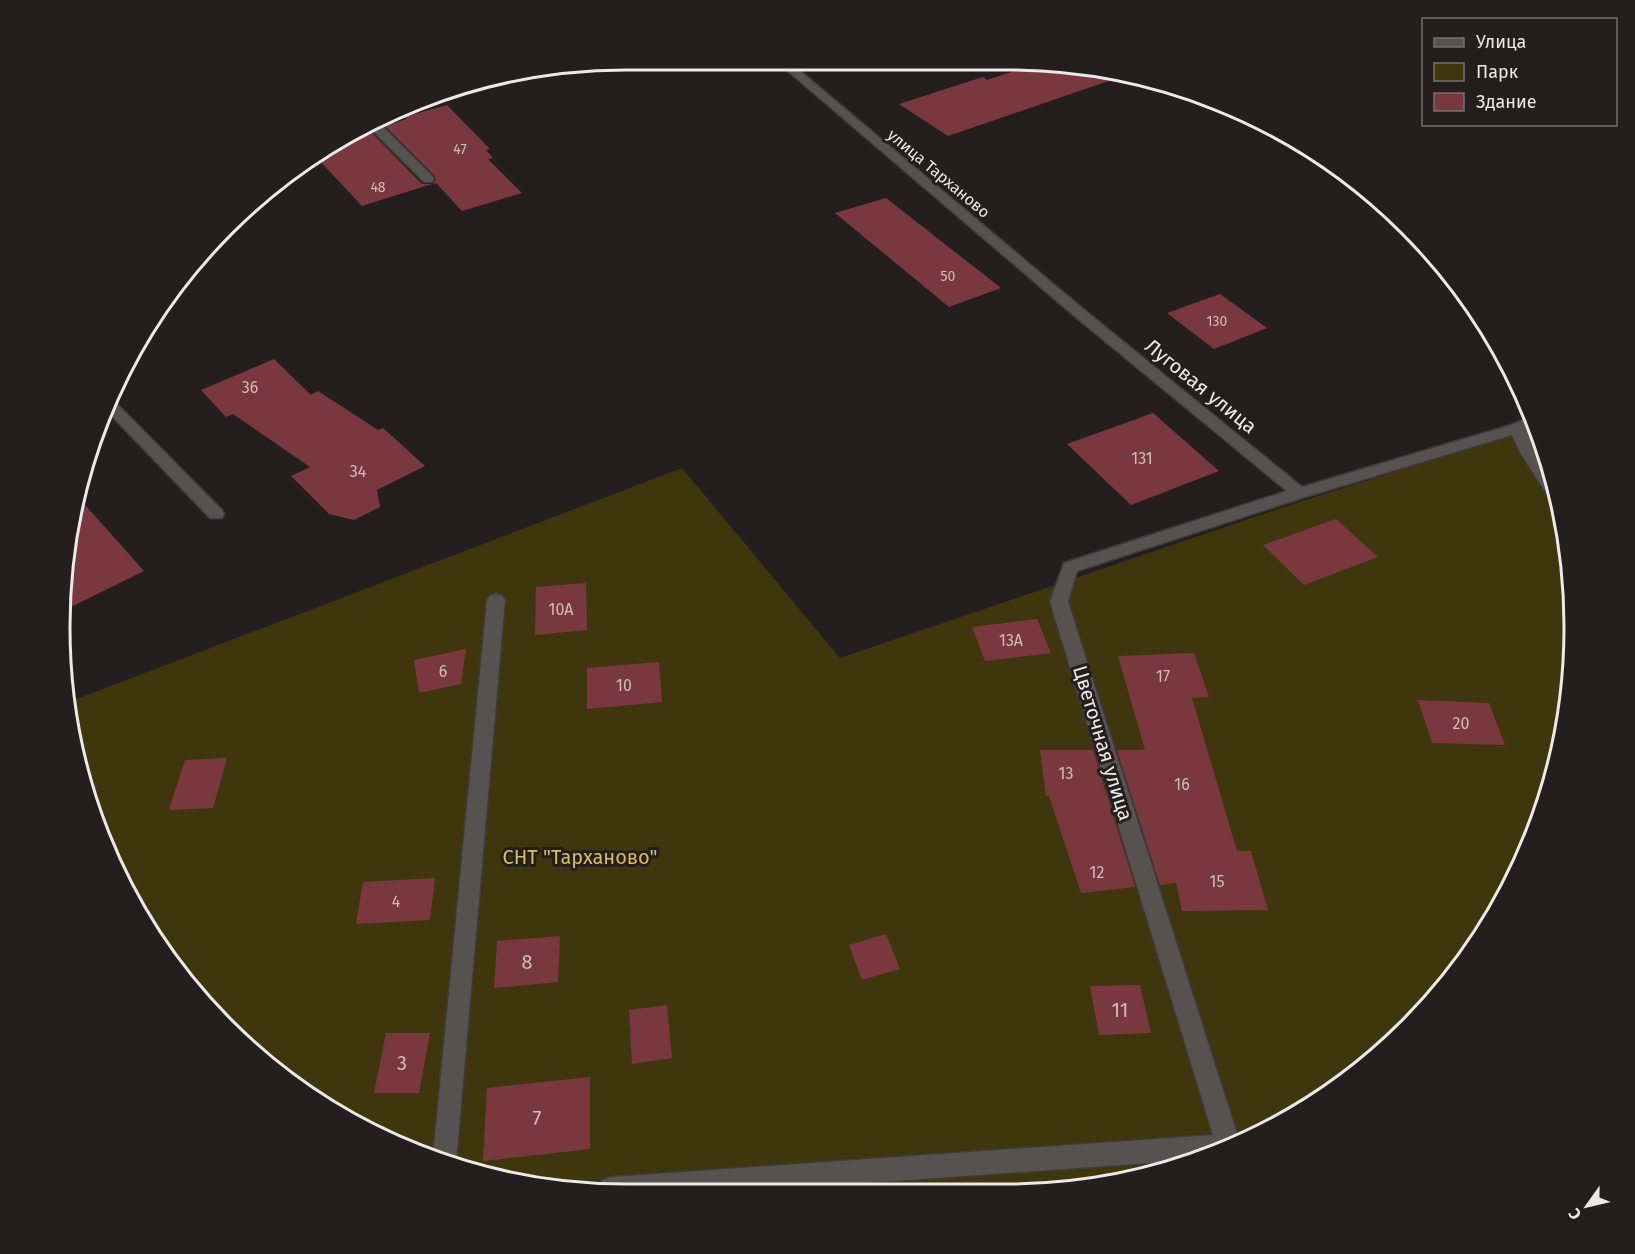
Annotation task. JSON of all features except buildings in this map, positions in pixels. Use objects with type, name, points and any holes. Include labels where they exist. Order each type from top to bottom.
[{"type":"street","name":"улица Тарханово","points":[[792,70],[1077,311]]},
{"type":"street","points":[[378,129],[428,179]]},
{"type":"street","name":"Луговая улица","points":[[1077,311],[1299,493]]},
{"type":"street","points":[[115,410],[216,514]]},
{"type":"street","points":[[1299,493],[1526,424]]},
{"type":"street","points":[[1517,428],[1529,454],[1544,477]]},
{"type":"street","name":"Цветочная улица","points":[[1228,1138],[1059,602],[1070,567],[1299,493]]},
{"type":"street","points":[[446,1153],[496,600]]},
{"type":"street","points":[[683,1184],[1203,1148]]},
{"type":"green space","name":"СНТ \"Тарханово\"","points":[[1528,429],[1546,483],[1554,518],[1563,591],[1564,627],[1560,700],[1546,771],[1522,840],[1490,905],[1450,966],[1402,1021],[1347,1069],[1286,1109],[1221,1141],[1187,1154],[1117,1173],[1081,1179],[1008,1184],[627,1184],[554,1179],[518,1173],[483,1165],[414,1141],[349,1109],[288,1069],[233,1021],[185,966],[145,905],[113,840],[89,771],[81,736],[75,700],[682,468],[840,658],[1281,508]]}]
